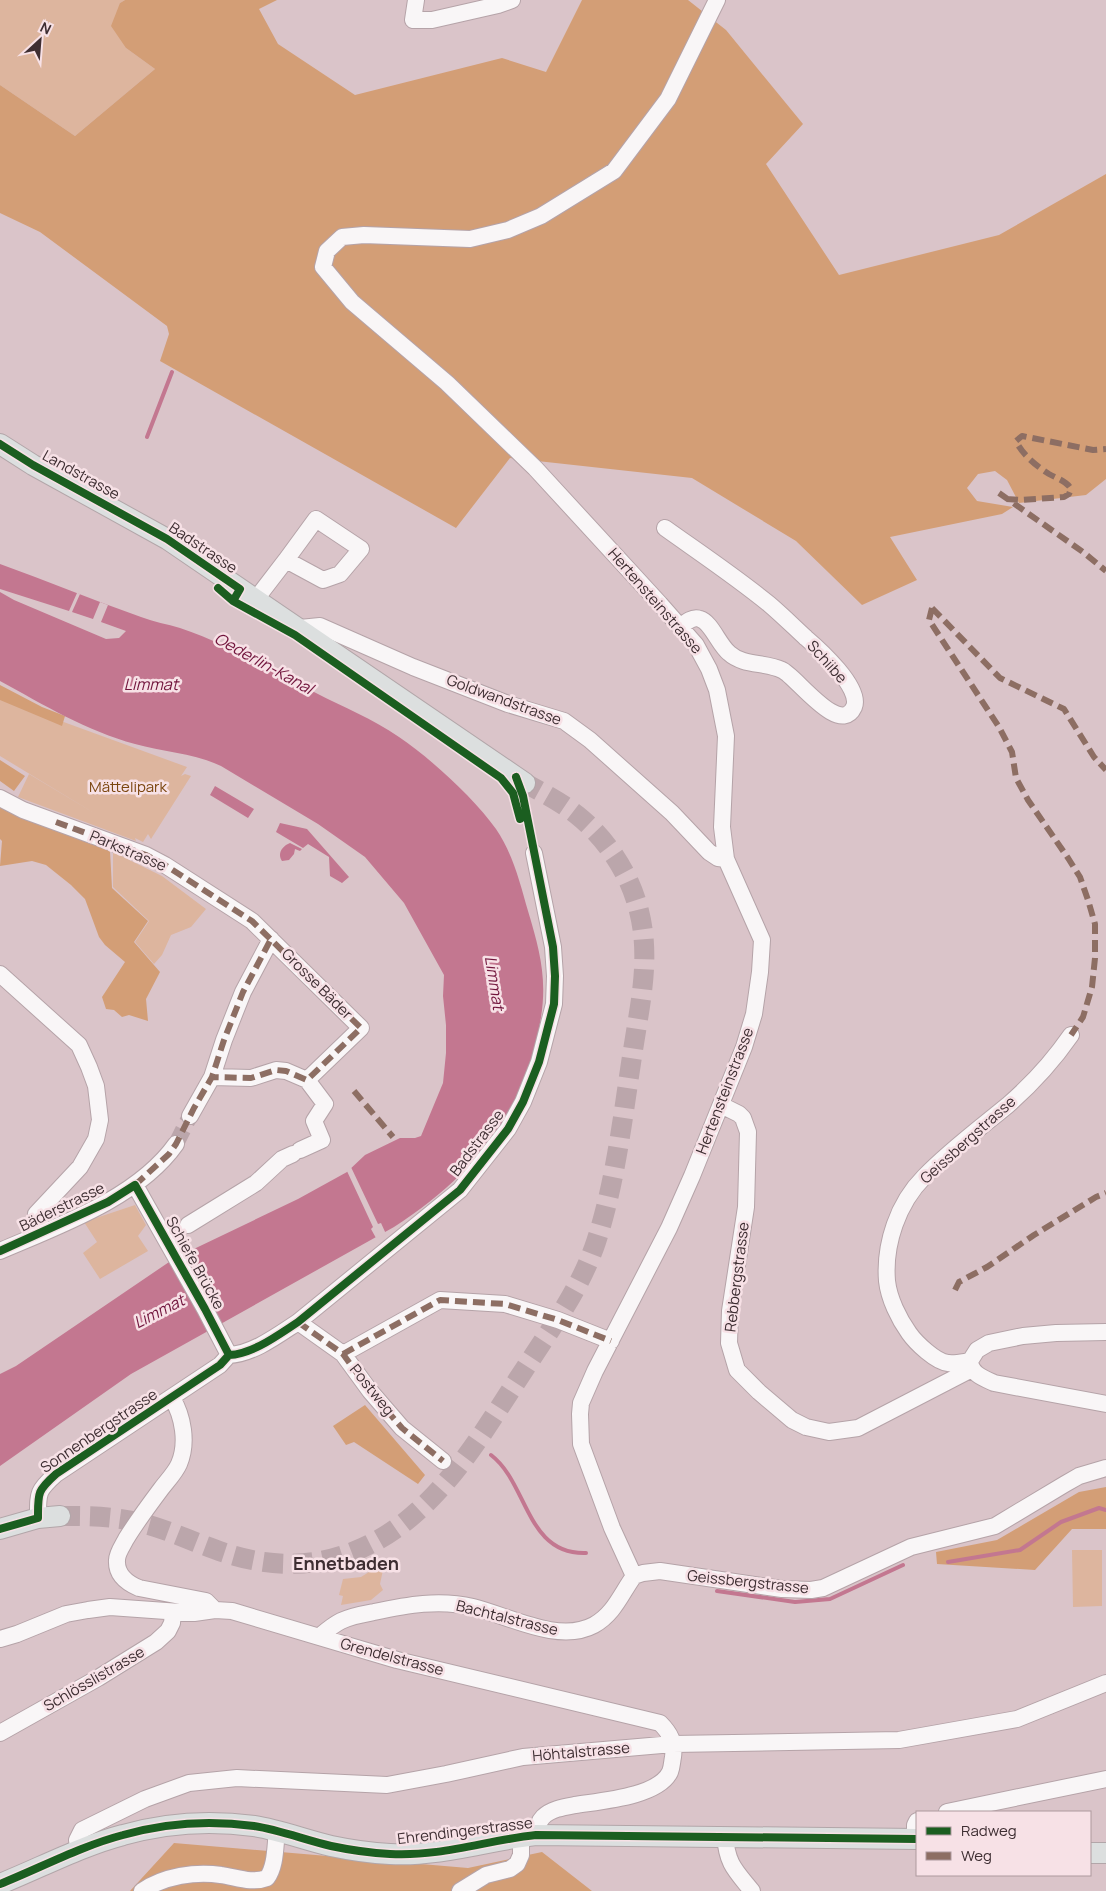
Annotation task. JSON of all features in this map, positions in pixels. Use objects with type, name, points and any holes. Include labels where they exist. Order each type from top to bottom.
[{"type":"main road","name":"Landstrasse","points":[[0,444],[33,465],[150,529]]},
{"type":"main road","name":"Badstrasse","points":[[150,529],[300,628],[521,780]]},
{"type":"main road","points":[[0,1529],[38,1518],[60,1516]]},
{"type":"main road","name":"Ehrendingerstrasse","points":[[0,1884],[120,1835],[147,1828],[184,1823],[236,1824],[277,1831],[330,1846],[361,1852],[392,1854],[453,1849],[528,1836],[725,1836],[916,1833]]},
{"type":"main road","points":[[1091,1853],[1106,1853]]},
{"type":"street","points":[[416,0],[412,20],[432,20],[512,0]]},
{"type":"street","name":"Hertensteinstrasse","points":[[611,1341],[669,1228],[692,1176],[751,1027],[757,996],[762,950],[759,932],[726,859],[722,827],[726,752],[723,717],[717,690],[710,669],[700,650],[519,451],[447,382],[352,302],[323,267],[326,250],[342,237],[364,235],[470,238],[508,230],[541,216],[614,171],[668,100],[717,0]]},
{"type":"street","name":"Schiibe","points":[[665,528],[770,604],[827,657],[847,681],[854,696],[855,705],[846,714],[831,712],[818,704],[784,670],[747,662],[728,653],[717,640],[707,622],[699,618],[692,619],[680,627]]},
{"type":"street","points":[[256,600],[286,560]]},
{"type":"street","name":"Goldwandstrasse","points":[[300,628],[320,626],[413,667],[508,704],[564,721],[590,740],[672,813],[709,852],[718,858],[726,859]]},
{"type":"street","name":"Parkstrasse","points":[[0,798],[23,810],[152,858],[252,921],[271,939]]},
{"type":"street","name":"Badstrasse","points":[[229,1355],[239,1355],[271,1339],[298,1322],[460,1190],[508,1129],[523,1102],[539,1062],[554,1004],[553,946],[534,853]]},
{"type":"street","points":[[190,1116],[212,1077],[243,992],[271,939]]},
{"type":"street","name":"Grosse Bäder","points":[[271,939],[361,1028],[307,1080]]},
{"type":"street","points":[[0,974],[79,1045],[90,1066],[96,1086],[100,1120],[96,1139],[80,1167],[36,1214],[43,1232]]},
{"type":"street","name":"Geissbergstrasse","points":[[971,1365],[948,1363],[940,1360],[917,1342],[901,1321],[892,1301],[887,1281],[888,1253],[892,1234],[905,1201],[924,1176],[1015,1098],[1057,1055],[1071,1035]]},
{"type":"street","points":[[188,1226],[256,1183],[282,1160],[322,1140],[314,1121],[325,1104],[307,1080],[286,1071],[276,1070],[251,1078],[212,1077]]},
{"type":"street","name":"Rebbergstrasse","points":[[721,1105],[743,1118],[748,1132],[746,1207],[730,1311],[729,1343],[737,1370],[792,1420],[806,1427],[830,1432],[858,1428],[971,1365],[977,1350],[989,1343],[1023,1336],[1106,1332]]},
{"type":"street","name":"Bäderstrasse","points":[[0,1251],[108,1202],[135,1184],[169,1154],[176,1144]]},
{"type":"street","name":"Schiefe Brücke","points":[[135,1184],[229,1355]]},
{"type":"street","points":[[343,1354],[440,1300],[505,1304],[558,1320],[578,1330],[611,1341],[587,1388],[582,1404],[579,1426],[581,1444],[612,1528],[634,1576]]},
{"type":"street","name":"Postweg","points":[[298,1322],[343,1354],[370,1391],[402,1428],[443,1461]]},
{"type":"street","name":"Sonnenbergstrasse","points":[[38,1518],[38,1499],[41,1487],[56,1474],[220,1365],[229,1355]]},
{"type":"street","points":[[971,1365],[977,1374],[994,1383],[1106,1404]]},
{"type":"street","name":"Grendelstrasse","points":[[172,1398],[182,1420],[183,1443],[180,1462],[136,1523],[117,1560],[123,1579],[129,1584],[139,1588],[206,1601],[215,1610],[232,1611],[320,1636],[354,1649],[660,1723],[669,1732],[673,1744]]},
{"type":"street","name":"Geissbergstrasse","points":[[634,1576],[660,1571],[782,1589],[811,1590],[822,1588],[911,1546],[995,1526],[1079,1476],[1106,1468]]},
{"type":"street","name":"Bachtalstrasse","points":[[320,1636],[341,1621],[355,1616],[439,1602],[470,1606],[557,1633],[575,1632],[592,1626],[607,1616],[634,1576]]},
{"type":"street","points":[[0,1639],[66,1614],[110,1607],[173,1613],[215,1610]]},
{"type":"street","name":"Schlösslistrasse","points":[[0,1733],[98,1678],[156,1642],[168,1631],[172,1623],[173,1613]]},
{"type":"street","name":"Höhtalstrasse","points":[[79,1851],[77,1840],[82,1830],[144,1799],[190,1783],[237,1778],[387,1784],[446,1774],[523,1756],[673,1744],[899,1740],[1017,1720],[1106,1683]]},
{"type":"street","points":[[460,1891],[486,1875],[517,1864],[528,1836],[541,1820],[552,1811],[632,1795],[658,1784],[669,1773],[673,1744]]},
{"type":"street","points":[[952,1811],[1106,1779]]},
{"type":"street","points":[[142,1891],[181,1875],[219,1874],[252,1880],[267,1878],[273,1866],[277,1831]]},
{"type":"street","points":[[725,1836],[727,1855],[734,1870],[752,1891]]},
{"type":"green space","points":[[0,0],[125,0],[120,3],[126,48],[155,69],[75,136],[0,85]]},
{"type":"green space","name":"Mättelipark","points":[[0,693],[28,709],[187,767],[181,776],[185,774],[191,776],[151,839],[148,834],[143,842],[135,838],[136,841],[18,797],[29,774],[99,816],[0,756]]},
{"type":"green space","points":[[113,852],[162,876],[206,909],[191,927],[171,935],[162,955],[154,964],[135,942],[149,921],[113,887]]},
{"type":"green space","points":[[135,1205],[146,1225],[138,1236],[148,1251],[100,1279],[83,1253],[97,1242],[84,1222]]},
{"type":"green space","points":[[1072,1550],[1102,1550],[1102,1606],[1073,1607]]},
{"type":"green space","points":[[377,1567],[383,1570],[380,1584],[383,1590],[371,1600],[341,1605],[343,1596],[339,1595],[343,1579],[361,1577]]},
{"type":"shaded area","points":[[125,0],[277,0],[259,9],[278,44],[355,95],[502,58],[546,72],[582,0],[688,0],[726,30],[803,124],[766,164],[839,275],[999,235],[1106,174],[1106,479],[1086,495],[1019,503],[1007,480],[995,471],[978,474],[967,488],[977,501],[1013,507],[1002,514],[890,537],[917,580],[862,605],[796,541],[692,478],[510,458],[456,528],[160,361],[169,334],[167,326],[40,232],[0,213],[0,85],[75,136],[155,69],[126,48],[111,26],[120,3]]},
{"type":"shaded area","points":[[0,685],[42,707],[65,716],[62,726],[0,700]]},
{"type":"shaded area","points":[[0,760],[25,776],[14,791],[0,781]]},
{"type":"shaded area","points":[[0,804],[9,810],[110,851],[112,888],[148,921],[134,942],[160,972],[146,999],[148,1021],[129,1015],[122,1017],[114,1010],[106,1009],[102,997],[125,962],[105,945],[99,937],[85,899],[46,865],[32,861],[0,866],[2,841],[0,839]]},
{"type":"shaded area","points":[[365,1405],[425,1475],[418,1484],[354,1442],[346,1445],[333,1426]]},
{"type":"shaded area","points":[[1106,1487],[1106,1529],[1072,1529],[1035,1570],[937,1564],[936,1552],[997,1540],[1079,1492]]},
{"type":"shaded area","points":[[174,1843],[468,1868],[542,1852],[592,1891],[130,1891]]},
{"type":"water","name":"Limmat","points":[[0,564],[141,617],[197,634],[231,649],[259,665],[379,724],[424,756],[476,804],[496,829],[507,848],[519,879],[536,939],[542,966],[543,993],[540,1023],[532,1056],[521,1087],[507,1115],[489,1141],[447,1187],[394,1227],[131,1374],[0,1466],[0,1374],[16,1366],[175,1258],[298,1199],[347,1172],[365,1155],[400,1138],[421,1136],[443,1083],[446,1025],[443,996],[444,975],[404,903],[365,857],[318,824],[221,766],[189,755],[146,747],[117,739],[66,717],[0,681]]},
{"type":"water","points":[[215,786],[254,809],[248,818],[210,795]]},
{"type":"water","points":[[280,823],[307,829],[349,877],[342,883],[330,876],[329,857],[308,844],[303,848],[276,832]]},
{"type":"water","points":[[290,843],[302,849],[300,851],[295,849],[294,854],[289,860],[282,861],[280,856],[281,850]]},
{"type":"pier","points":[[0,589],[69,611],[78,593],[80,594],[72,612],[93,619],[100,602],[108,605],[101,622],[126,631],[119,638],[106,639],[14,600],[0,592]]},
{"type":"pier","points":[[350,1165],[378,1224],[381,1223],[386,1234],[376,1238],[371,1229],[373,1227],[346,1169]]},
{"type":"waterway","points":[[147,437],[172,372]]},
{"type":"waterway","points":[[491,1455],[503,1467],[513,1482],[539,1530],[551,1542],[566,1551],[586,1553]]},
{"type":"waterway","points":[[948,1562],[1020,1550],[1061,1522],[1099,1508],[1106,1510]]},
{"type":"waterway","points":[[717,1591],[795,1602],[830,1599],[903,1565]]},
{"type":"tunnel","points":[[60,1516],[102,1517],[134,1521],[162,1529],[233,1555],[270,1563],[307,1563],[325,1560],[362,1548],[389,1533],[413,1515],[455,1471],[491,1421],[554,1324],[573,1293],[589,1260],[609,1195],[641,998],[644,946],[635,897],[616,858],[588,824],[571,810],[525,783]]},
{"type":"tunnel","points":[[176,1144],[190,1116]]},
{"type":"marked path","points":[[1006,499],[1064,497],[1069,494],[1071,489],[1064,482],[1039,467],[1026,455],[1016,441],[1022,436],[1093,450],[1106,449]]},
{"type":"marked path","points":[[999,493],[1083,552],[1106,571]]},
{"type":"marked path","points":[[932,608],[929,620],[999,727],[1012,752],[1016,778],[1028,800],[1080,877],[1088,900],[1095,924],[1095,958],[1092,987],[1083,1017],[1071,1035]]},
{"type":"marked path","points":[[932,608],[1000,678],[1064,709],[1094,757],[1106,770]]},
{"type":"marked path","points":[[56,822],[146,855],[165,865],[252,921],[361,1028],[307,1080],[286,1071],[276,1070],[251,1078],[212,1077]]},
{"type":"marked path","points":[[135,1185],[169,1154],[176,1144],[212,1077],[243,992],[271,939]]},
{"type":"marked path","points":[[354,1091],[393,1137]]},
{"type":"marked path","points":[[955,1290],[959,1282],[987,1267],[1034,1235],[1096,1197],[1106,1193]]},
{"type":"marked path","points":[[343,1354],[440,1300],[505,1304],[558,1320],[611,1341]]},
{"type":"marked path","points":[[298,1322],[343,1354],[370,1391],[402,1428],[443,1461]]},
{"type":"cycle path","points":[[0,444],[33,465],[167,539],[240,589],[233,601]]},
{"type":"cycle path","points":[[218,588],[233,601],[295,635],[501,778],[513,793],[520,819]]},
{"type":"cycle path","points":[[229,1355],[256,1348],[298,1322],[460,1190],[508,1129],[523,1102],[539,1062],[554,1004],[555,976],[553,947],[523,796],[516,777]]},
{"type":"cycle path","points":[[0,1251],[108,1202],[135,1185],[229,1355]]},
{"type":"cycle path","points":[[0,1529],[38,1518],[40,1493],[56,1474],[220,1365],[229,1355]]},
{"type":"cycle path","points":[[0,1884],[76,1851],[107,1840],[171,1825],[204,1823],[254,1826],[331,1846],[390,1854],[446,1851],[536,1835],[916,1839]]},
{"type":"district","name":"Ennetbaden","points":[[346,1564]]},
{"type":"water label","name":"Oederlin-Kanal","points":[[264,663]]}]
